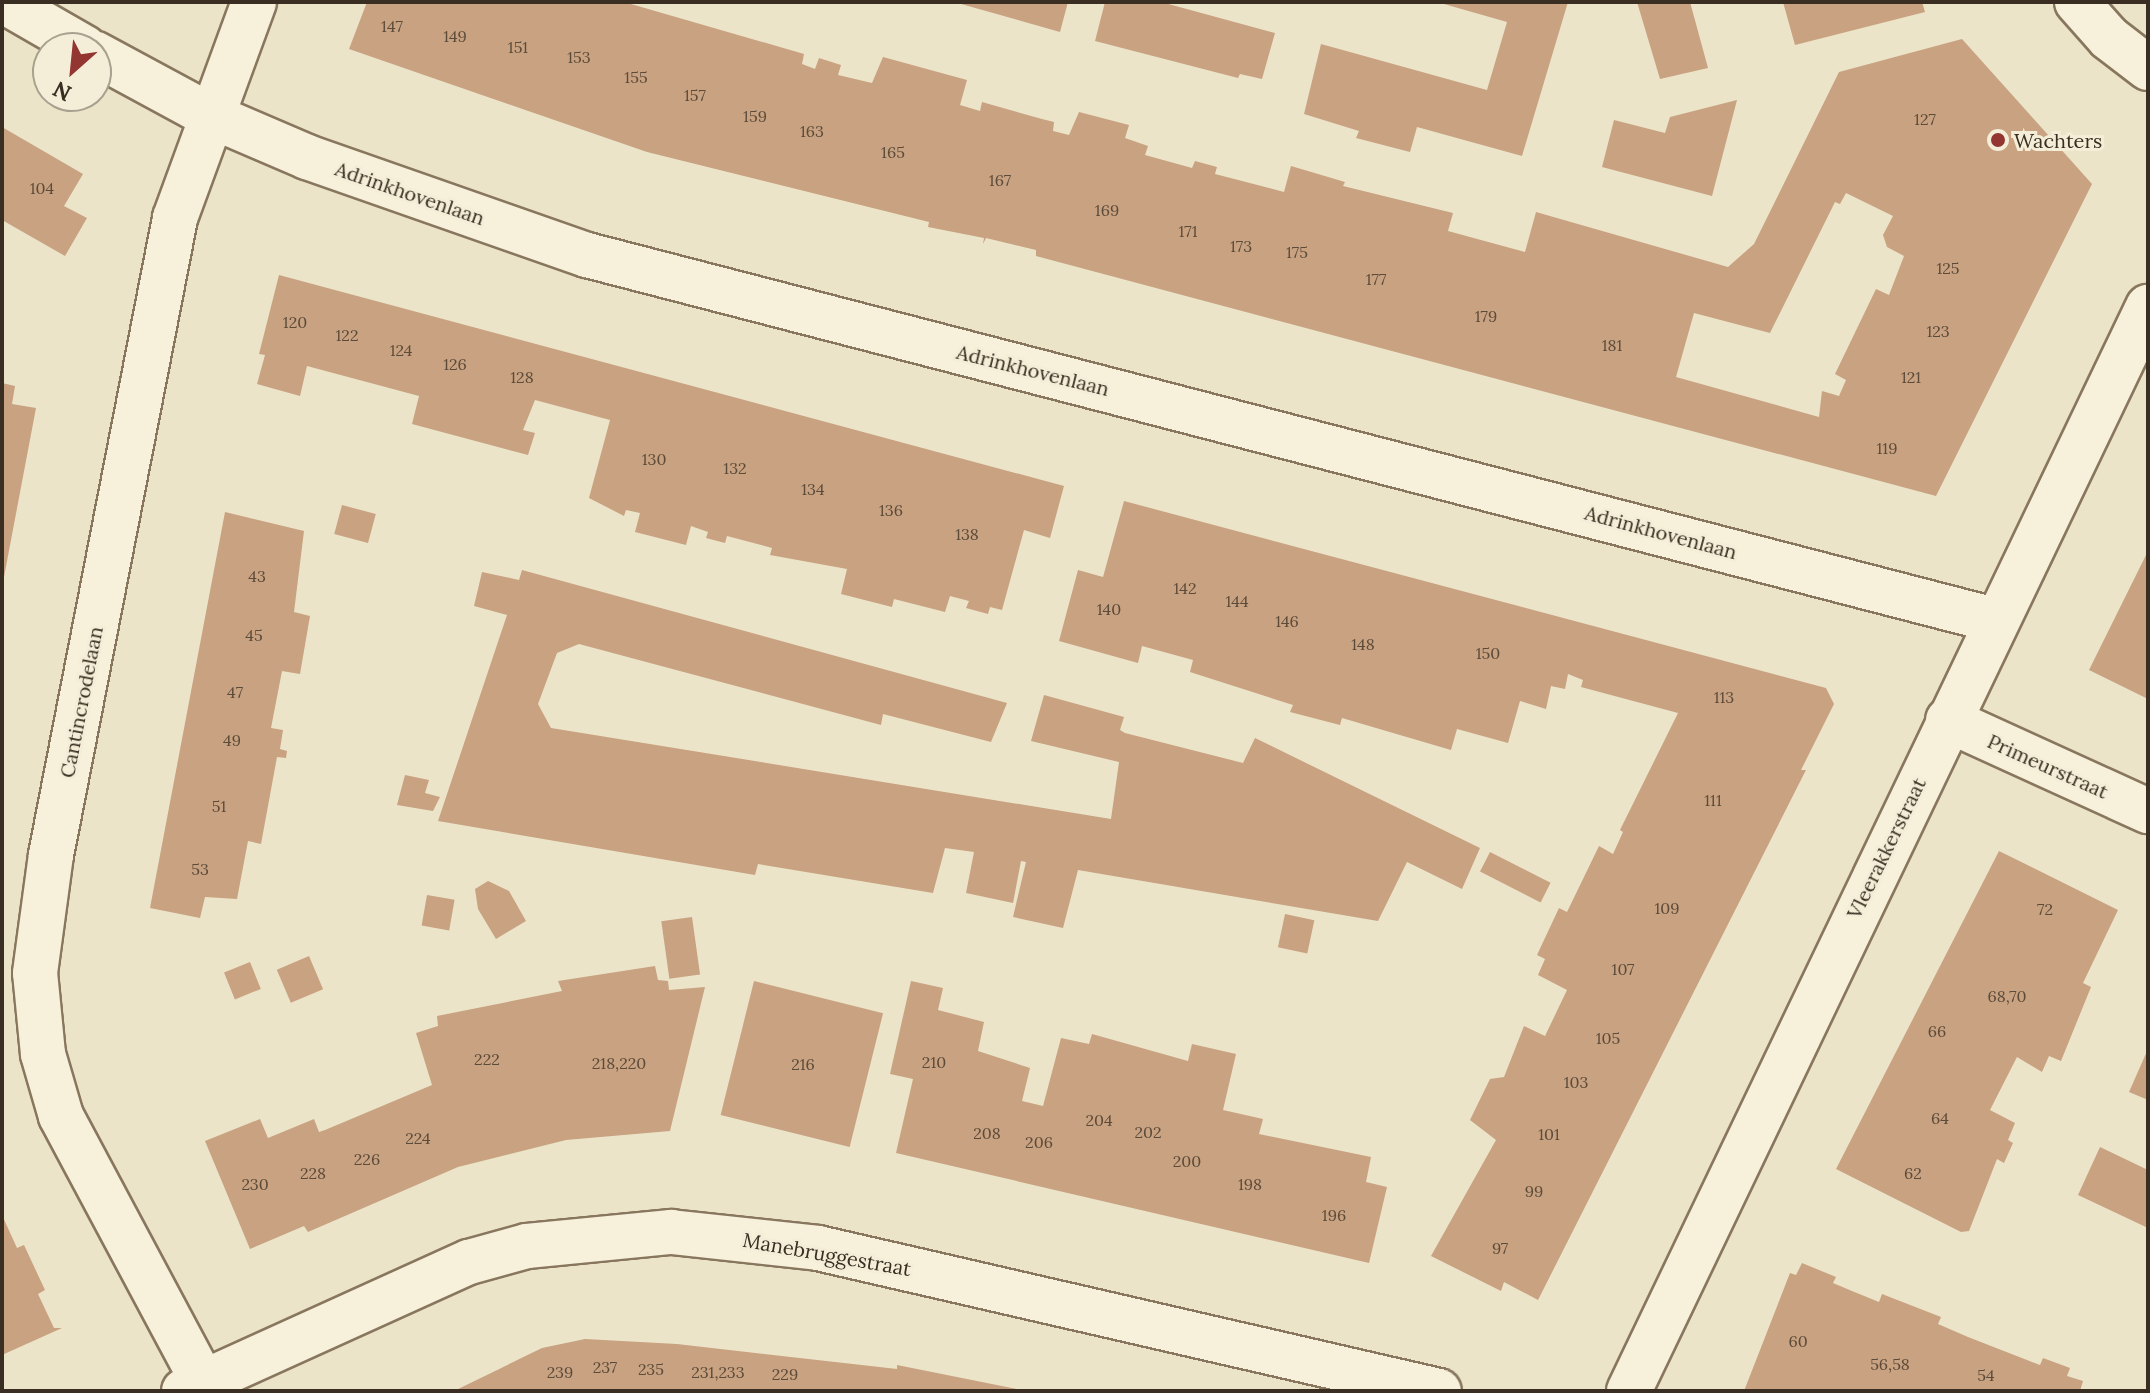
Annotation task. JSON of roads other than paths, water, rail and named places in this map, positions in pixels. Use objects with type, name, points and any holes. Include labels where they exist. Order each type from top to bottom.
[{"type":"street","points":[[5,2],[57,32]]},
{"type":"street","name":"Cantincrodelaan","points":[[193,1387],[61,1116],[43,1054],[35,973],[51,855],[175,218],[209,115],[254,2]]},
{"type":"street","points":[[2077,2],[2109,38],[2148,68]]},
{"type":"street","name":"Adrinkhovenlaan","points":[[112,63],[209,115],[307,157],[587,255],[1994,620]]},
{"type":"street","name":"Vleerakkerstraat","points":[[1629,1391],[1994,620],[2148,307]]},
{"type":"street","name":"Primeurstraat","points":[[1948,720],[2148,811]]},
{"type":"street","name":"Manebruggestraat","points":[[193,1387],[469,1262],[542,1244],[671,1232],[818,1248],[1439,1391]]},
{"type":"place","name":"Wachters","points":[[1998,140]]}]
